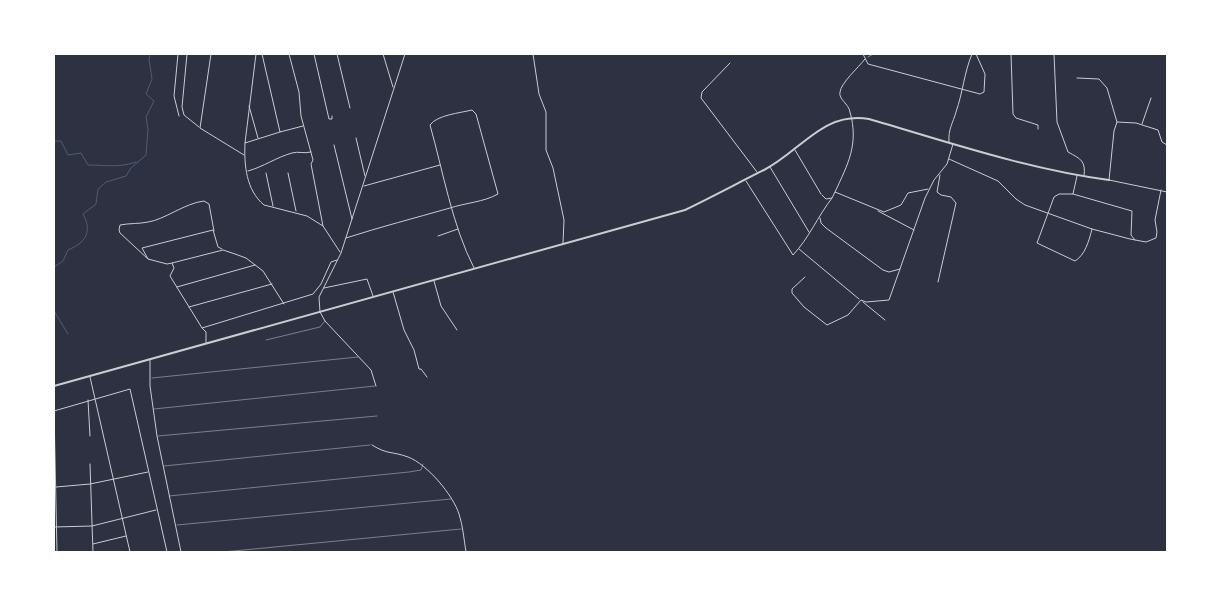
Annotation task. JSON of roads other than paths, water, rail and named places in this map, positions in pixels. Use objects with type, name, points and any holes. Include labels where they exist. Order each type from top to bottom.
[{"type":"street","points":[[178,54],[174,96],[179,116]]},
{"type":"street","points":[[187,54],[182,107],[188,120],[244,155]]},
{"type":"street","points":[[200,128],[211,54]]},
{"type":"street","points":[[256,54],[244,155],[250,188],[264,205],[297,212],[316,220],[323,226],[341,253]]},
{"type":"street","points":[[262,54],[280,132]]},
{"type":"street","points":[[289,54],[313,160],[311,164],[323,226]]},
{"type":"street","points":[[314,54],[329,119],[332,119],[332,116]]},
{"type":"street","points":[[337,54],[350,108]]},
{"type":"street","points":[[383,54],[393,88]]},
{"type":"street","points":[[376,386],[371,370],[324,321],[320,312],[318,297],[341,253],[405,54]]},
{"type":"street","points":[[533,54],[539,94],[546,112],[546,150],[553,168],[564,220],[563,244]]},
{"type":"street","points":[[863,54],[868,64],[980,94],[984,92],[985,74],[976,54]]},
{"type":"street","points":[[949,142],[948,131],[956,114],[966,67],[972,54]]},
{"type":"street","points":[[1011,54],[1013,114],[1016,118],[1034,122],[1038,125],[1038,129]]},
{"type":"street","points":[[1054,54],[1057,122],[1068,152],[1082,159],[1085,165],[1084,176]]},
{"type":"street","points":[[745,179],[793,255],[810,234],[826,203],[832,198],[855,143],[849,109],[840,96],[842,82],[853,75],[865,58]]},
{"type":"street","points":[[730,63],[702,92],[701,98],[758,172]]},
{"type":"street","points":[[1077,78],[1099,79],[1107,88],[1116,122],[1109,180]]},
{"type":"street","points":[[1142,125],[1151,98]]},
{"type":"street","points":[[249,105],[258,139]]},
{"type":"street","points":[[346,238],[453,207],[496,196],[498,191],[475,111],[441,118],[430,125],[453,207],[459,228],[465,252],[474,269]]},
{"type":"street","points":[[54,386],[685,210],[770,166],[830,123],[851,117],[869,119],[953,144],[1077,176],[1109,180],[1167,192]]},
{"type":"street","points":[[1116,122],[1142,125],[1158,130],[1162,142],[1167,144]]},
{"type":"street","points":[[245,143],[304,126]]},
{"type":"street","points":[[356,138],[366,178]]},
{"type":"street","points":[[861,300],[866,302],[889,300],[930,189],[948,159],[953,144]]},
{"type":"street","points":[[334,145],[352,220]]},
{"type":"street","points":[[794,150],[826,203]]},
{"type":"street","points":[[247,172],[266,166],[294,152],[305,154],[311,152]]},
{"type":"street","points":[[948,159],[998,181],[1016,199],[1047,213],[1092,229],[1146,242],[1156,238],[1158,232],[1155,220],[1161,190]]},
{"type":"street","points":[[363,186],[441,164]]},
{"type":"street","points":[[770,166],[810,234]]},
{"type":"street","points":[[938,282],[956,203],[951,197],[937,192],[940,171]]},
{"type":"street","points":[[266,173],[273,207]]},
{"type":"street","points":[[288,173],[297,212]]},
{"type":"street","points":[[1072,194],[1077,176]]},
{"type":"street","points":[[877,210],[884,212],[901,205],[908,193],[930,189]]},
{"type":"street","points":[[835,192],[877,210],[914,230]]},
{"type":"street","points":[[1092,229],[1089,243],[1081,257],[1075,261],[1037,243],[1054,197],[1059,194],[1072,194],[1132,211],[1131,235],[1136,240]]},
{"type":"street","points":[[822,195],[826,199],[832,198]]},
{"type":"street","points":[[222,250],[216,242],[209,204],[204,201],[178,209],[149,222],[134,222],[120,225],[118,230],[148,259],[167,264],[222,250],[246,258],[263,271],[284,304]]},
{"type":"street","points":[[820,217],[821,223],[826,228],[883,270],[889,272],[901,268]]},
{"type":"street","points":[[438,236],[459,228]]},
{"type":"street","points":[[148,259],[142,248],[210,230],[214,231]]},
{"type":"street","points":[[799,249],[885,320]]},
{"type":"street","points":[[202,328],[313,294],[321,284],[332,262],[337,260]]},
{"type":"street","points":[[172,263],[174,271],[170,276],[188,307],[206,332],[206,343]]},
{"type":"street","points":[[177,288],[179,285],[256,265]]},
{"type":"street","points":[[323,288],[368,278],[374,297]]},
{"type":"street","points":[[804,278],[792,289],[792,293],[804,307],[823,323],[830,325],[848,315],[861,300]]},
{"type":"street","points":[[433,280],[441,306],[457,330]]},
{"type":"street","points":[[188,307],[272,284]]},
{"type":"street","points":[[392,292],[419,369],[427,377]]},
{"type":"street","points":[[150,359],[150,378],[157,436],[181,552]]},
{"type":"street","points":[[90,376],[115,479],[130,552]]},
{"type":"street","points":[[57,552],[56,409],[130,389],[167,552]]},
{"type":"street","points":[[88,400],[90,436]]},
{"type":"street","points":[[372,445],[384,453],[407,457],[423,464],[459,512],[466,552]]},
{"type":"street","points":[[90,464],[93,552]]},
{"type":"street","points":[[56,487],[90,484],[149,471]]},
{"type":"street","points":[[54,527],[92,526],[123,520],[157,509]]},
{"type":"street","points":[[92,544],[127,536]]},
{"type":"lane","points":[[266,340],[320,327],[324,321]]},
{"type":"lane","points":[[150,378],[359,357]]},
{"type":"lane","points":[[153,409],[376,386]]},
{"type":"lane","points":[[157,436],[377,416]]},
{"type":"lane","points":[[162,466],[372,445]]},
{"type":"lane","points":[[169,496],[409,472],[421,470],[423,464]]},
{"type":"lane","points":[[175,526],[451,499]]},
{"type":"lane","points":[[223,552],[462,529]]},
{"type":"waterway","points":[[54,267],[63,261],[68,250],[79,244],[86,236],[87,226],[83,214],[96,204],[98,189],[106,182],[126,176],[131,168],[146,155],[148,129],[146,117],[154,101],[146,94],[152,79],[150,54]]},
{"type":"waterway","points":[[54,141],[61,141],[68,155],[81,153],[88,165],[118,166],[136,162]]},
{"type":"waterway","points":[[54,311],[68,334]]}]
